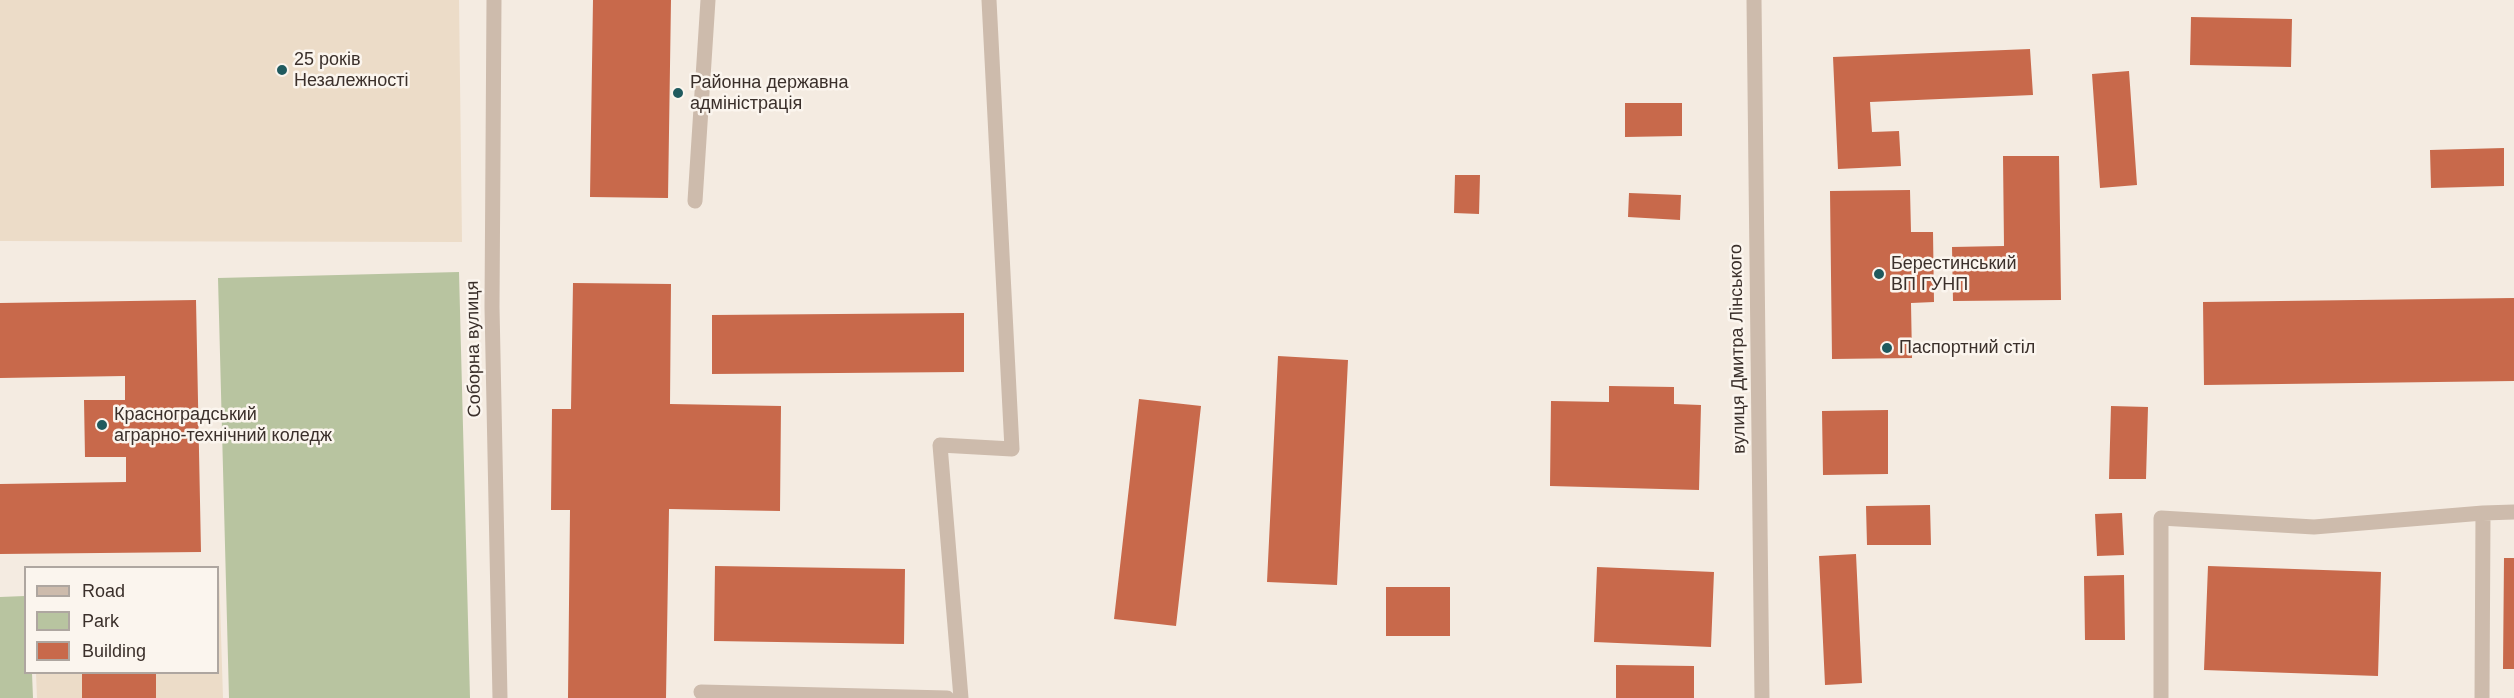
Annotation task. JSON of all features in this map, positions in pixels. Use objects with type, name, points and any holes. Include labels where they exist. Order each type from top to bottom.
[{"type":"street","name":"Соборна вулиця","points":[[494,0],[492,307],[500,698]]},
{"type":"street","points":[[694,201],[708,0]]},
{"type":"street","points":[[961,698],[940,446],[1012,449],[989,0]]},
{"type":"street","name":"вулиця Дмитра Лінського","points":[[1754,0],[1762,698]]},
{"type":"street","points":[[2161,698],[2161,518],[2314,527],[2514,512]]},
{"type":"street","points":[[2482,698],[2483,513]]},
{"type":"street","points":[[701,692],[947,698]]},
{"type":"green space","points":[[459,272],[470,698],[229,698],[218,278]]},
{"type":"green space","points":[[24,596],[24,674],[32,674],[33,698],[0,698],[0,597]]},
{"type":"shaded area","points":[[0,0],[459,0],[462,242],[0,241]]},
{"type":"shaded area","points":[[219,571],[223,698],[37,698],[36,674],[219,674]]},
{"type":"building","points":[[593,0],[671,0],[668,198],[590,197]]},
{"type":"building","points":[[2191,17],[2292,19],[2291,67],[2190,65]]},
{"type":"building","points":[[2030,49],[2033,95],[1870,102],[1872,132],[1899,131],[1901,166],[1838,169],[1833,57]]},
{"type":"building","points":[[2129,71],[2137,185],[2100,188],[2092,74]]},
{"type":"building","points":[[1625,103],[1682,103],[1682,136],[1625,137]]},
{"type":"building","points":[[2504,148],[2504,186],[2431,188],[2430,150]]},
{"type":"building","points":[[2003,156],[2059,156],[2061,300],[1953,301],[1952,247],[2004,246]]},
{"type":"building","points":[[1455,175],[1480,175],[1479,214],[1454,213]]},
{"type":"building","points":[[1910,190],[1911,232],[1933,232],[1934,302],[1911,303],[1912,358],[1832,359],[1830,191]]},
{"type":"building","points":[[1629,193],[1681,195],[1680,220],[1628,217]]},
{"type":"building","points":[[573,283],[671,284],[670,404],[781,406],[780,511],[669,509],[666,698],[568,698],[570,510],[551,510],[552,409],[571,409]]},
{"type":"building","points":[[2514,298],[2514,381],[2204,385],[2203,302]]},
{"type":"building","name":"Красноградський аграрно-технічний коледж","points":[[196,300],[201,552],[0,554],[0,484],[126,482],[126,457],[85,457],[84,400],[125,400],[125,376],[0,378],[0,303]]},
{"type":"building","points":[[964,313],[964,372],[712,374],[712,315]]},
{"type":"building","points":[[1278,356],[1348,360],[1337,585],[1267,582]]},
{"type":"building","points":[[1609,386],[1674,387],[1674,404],[1701,405],[1699,490],[1550,486],[1551,401],[1609,402]]},
{"type":"building","points":[[1139,399],[1201,406],[1176,626],[1114,619]]},
{"type":"building","points":[[2111,406],[2148,407],[2146,479],[2109,479]]},
{"type":"building","points":[[1888,410],[1888,474],[1823,475],[1822,411]]},
{"type":"building","points":[[1930,505],[1931,545],[1867,545],[1866,506]]},
{"type":"building","points":[[2122,513],[2124,555],[2097,556],[2095,514]]},
{"type":"building","points":[[1856,554],[1862,683],[1825,685],[1819,556]]},
{"type":"building","points":[[2504,558],[2514,558],[2514,669],[2503,669]]},
{"type":"building","points":[[715,566],[905,569],[904,644],[714,641]]},
{"type":"building","points":[[2208,566],[2381,572],[2378,676],[2204,670]]},
{"type":"building","points":[[1597,567],[1714,572],[1711,647],[1594,642]]},
{"type":"building","points":[[2124,575],[2125,640],[2085,640],[2084,576]]},
{"type":"building","points":[[1386,587],[1450,587],[1450,636],[1386,636]]},
{"type":"building","points":[[1616,665],[1694,666],[1694,698],[1616,698]]},
{"type":"building","points":[[82,674],[156,674],[156,698],[82,698]]},
{"type":"place","name":"25 років Незалежності","points":[[282,70]]},
{"type":"place","name":"Районна державна адміністрація","points":[[678,93]]},
{"type":"place","name":"Берестинський ВП ГУНП","points":[[1879,274]]},
{"type":"place","name":"Паспортний стіл","points":[[1887,348]]},
{"type":"place","name":"Красноградський аграрно-технічний коледж","points":[[102,425]]}]
